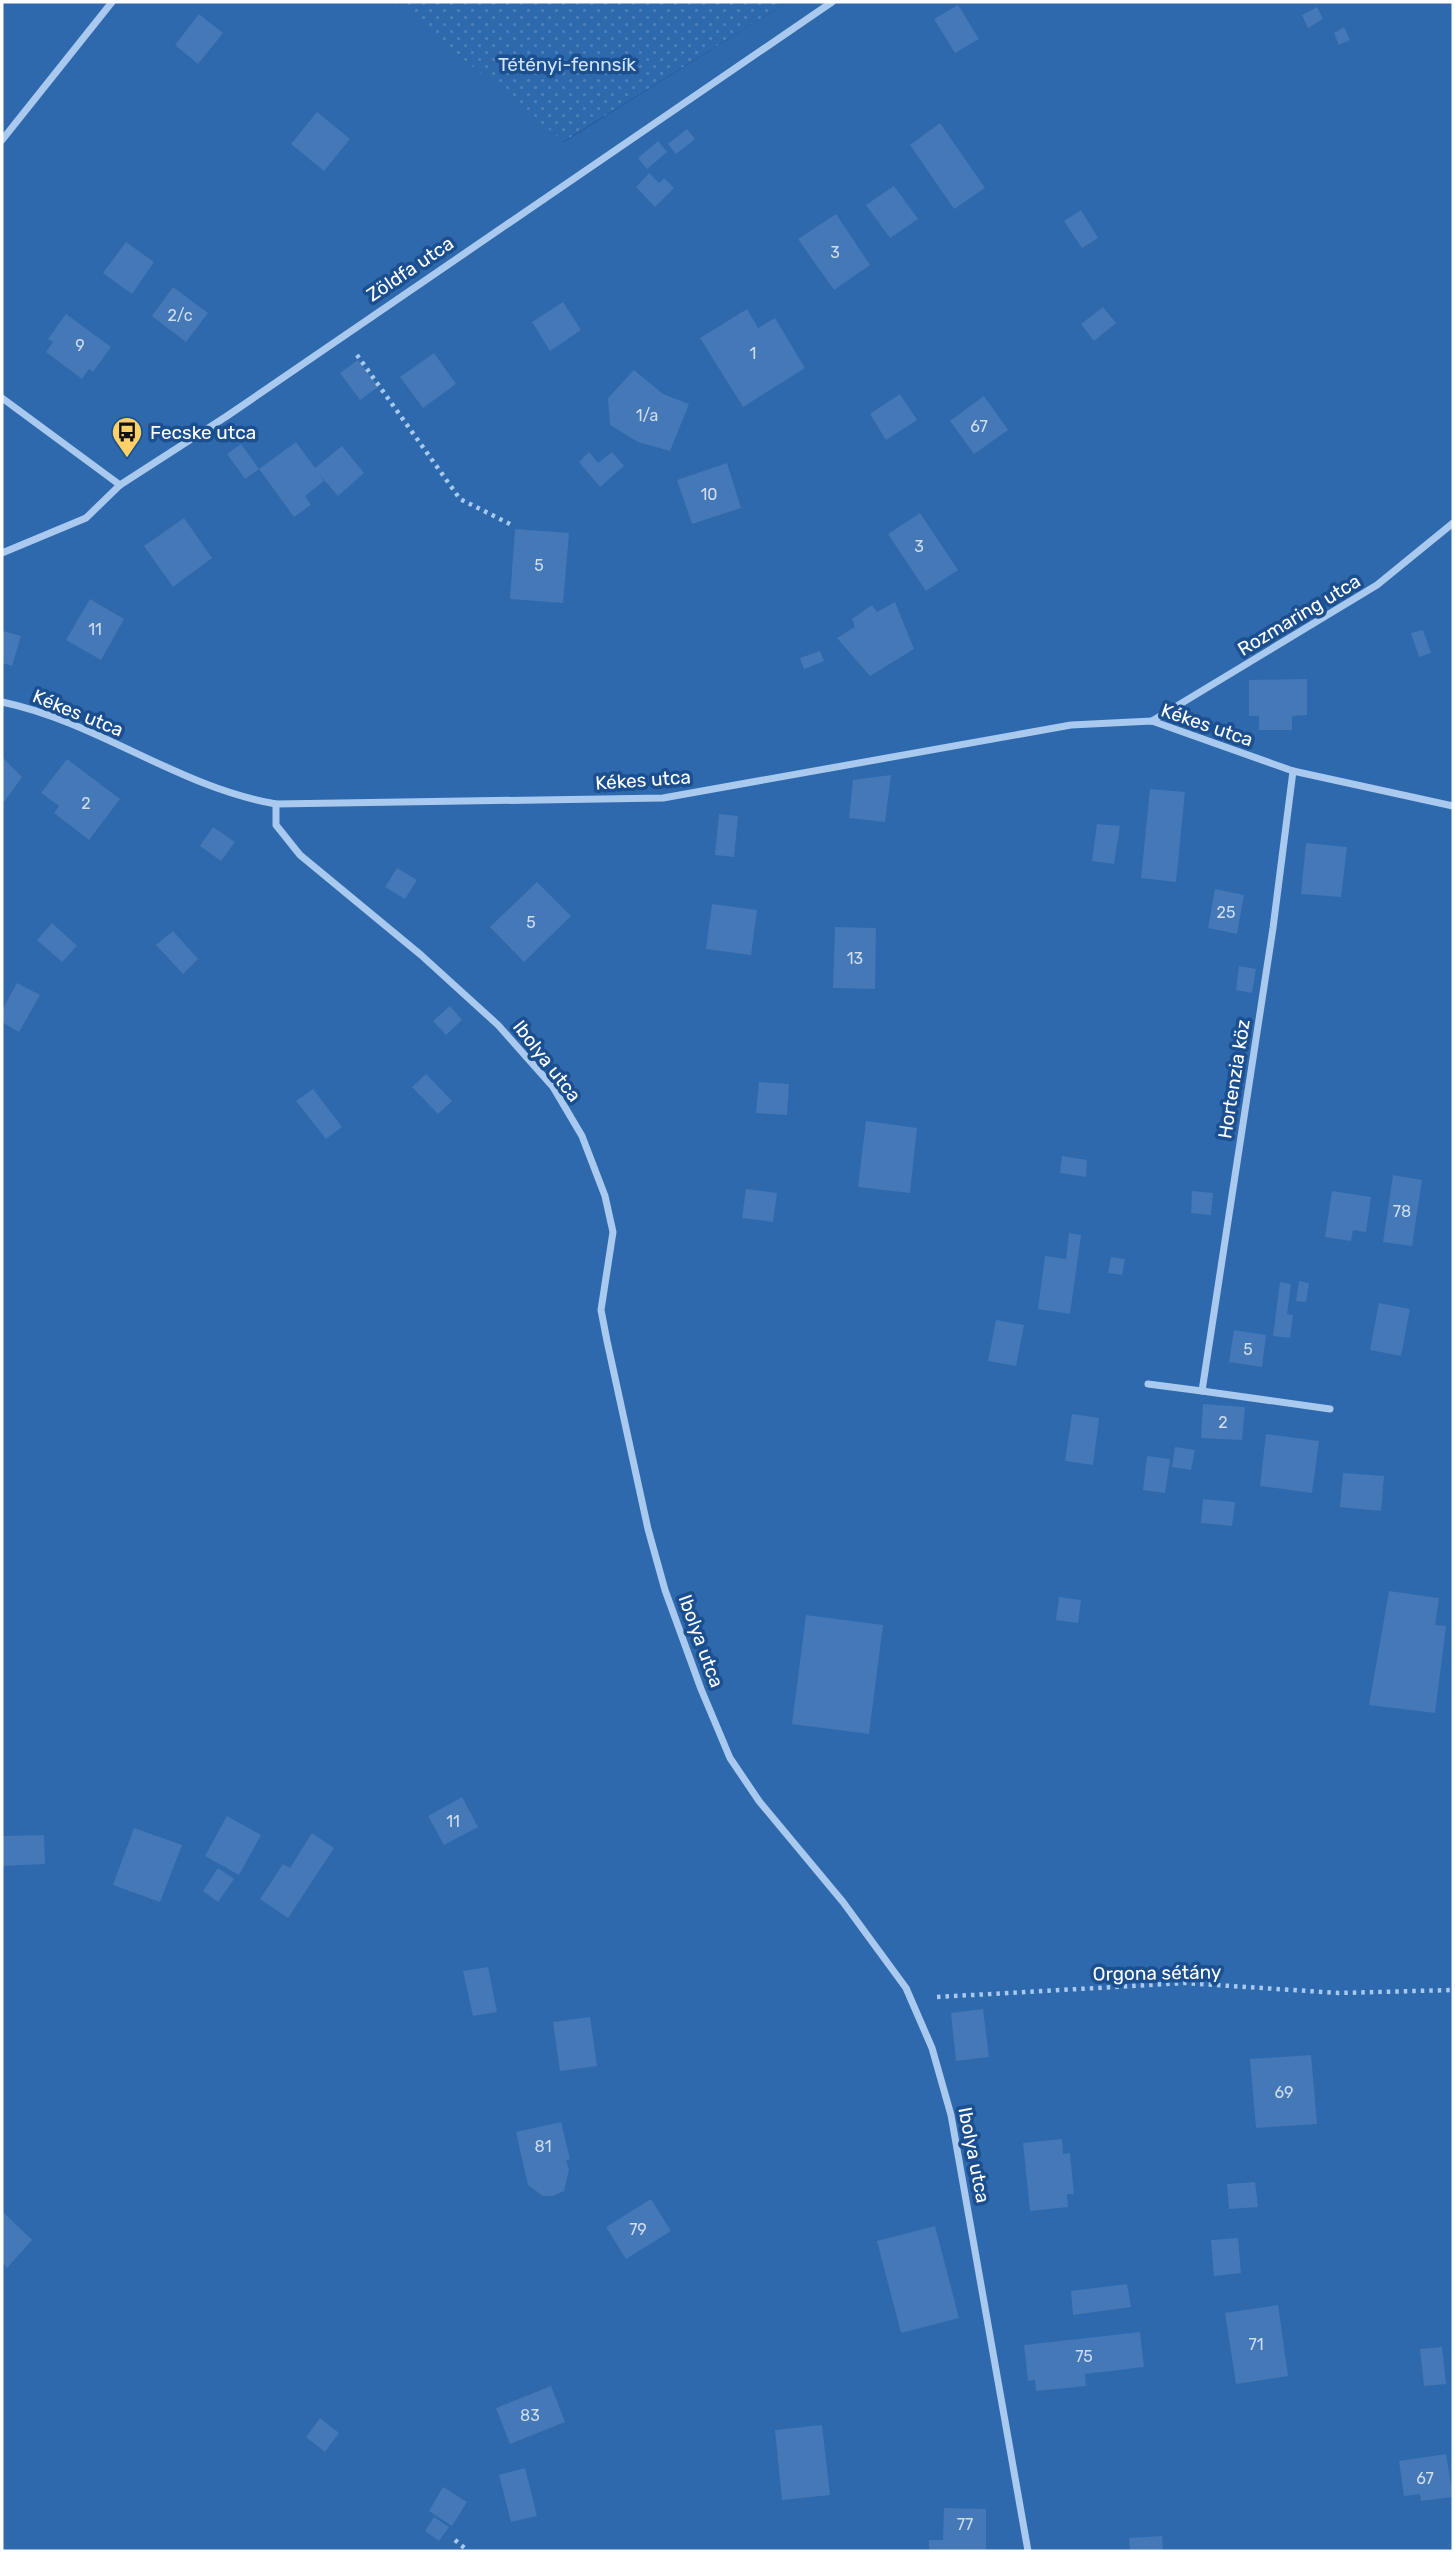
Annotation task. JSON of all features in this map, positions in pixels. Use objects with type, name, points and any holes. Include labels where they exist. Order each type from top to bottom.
[{"type":"street","points":[[2,140],[112,2]]},
{"type":"street","name":"Zöldfa utca","points":[[2,553],[86,519],[120,485],[227,416],[342,334],[832,2]]},
{"type":"street","points":[[2,398],[120,485]]},
{"type":"street","name":"Rozmaring utca","points":[[1153,721],[1377,585],[1453,523]]},
{"type":"street","name":"Kékes utca","points":[[2,702],[61,719],[227,793],[276,804],[663,798],[1071,725],[1153,721],[1293,771],[1453,806]]},
{"type":"street","name":"Hortenzia köz","points":[[1202,1391],[1271,942],[1293,771]]},
{"type":"street","name":"Ibolya utca","points":[[276,804],[276,825],[300,855],[421,955],[498,1025],[553,1087],[582,1136],[605,1196],[613,1232],[601,1310],[612,1367],[648,1529],[665,1590],[701,1689],[730,1758],[759,1801],[843,1902],[906,1988],[932,2048],[951,2115],[1028,2551]]},
{"type":"street","points":[[1147,1384],[1330,1409]]},
{"type":"path","points":[[342,334],[460,499],[510,524]]},
{"type":"path","name":"Orgona sétány","points":[[906,1988],[926,1997],[1185,1983],[1339,1993],[1453,1990]]},
{"type":"path","points":[[455,2540],[468,2551]]},
{"type":"green space","points":[[2,2],[394,2],[564,142],[787,2],[1453,2],[1453,2551],[2,2551]]},
{"type":"green space","name":"Tétényi-fennsík","points":[[393,2],[787,2],[563,142]]},
{"type":"building","points":[[958,5],[979,39],[955,53],[934,19]]},
{"type":"building","points":[[1317,7],[1323,19],[1308,28],[1302,15]]},
{"type":"building","points":[[199,14],[223,33],[198,64],[175,45]]},
{"type":"building","points":[[1344,27],[1350,40],[1339,45],[1334,33]]},
{"type":"building","points":[[317,112],[350,139],[324,171],[291,144]]},
{"type":"building","points":[[940,123],[985,188],[954,209],[910,145]]},
{"type":"building","points":[[687,129],[695,139],[676,154],[668,144]]},
{"type":"building","points":[[658,141],[667,152],[647,169],[638,158]]},
{"type":"building","points":[[649,173],[659,183],[664,178],[674,188],[655,207],[636,187]]},
{"type":"building","points":[[894,186],[918,219],[890,238],[866,205]]},
{"type":"building","points":[[1081,210],[1098,238],[1082,248],[1064,221]]},
{"type":"building","points":[[836,214],[870,265],[834,290],[798,239]]},
{"type":"building","points":[[126,242],[154,262],[132,294],[103,273]]},
{"type":"building","points":[[173,287],[208,313],[186,342],[152,316]]},
{"type":"building","points":[[563,302],[581,330],[550,351],[532,322]]},
{"type":"building","points":[[1103,307],[1116,323],[1094,341],[1081,324]]},
{"type":"building","points":[[747,309],[758,328],[775,318],[805,368],[743,407],[700,338]]},
{"type":"building","points":[[66,314],[111,347],[93,372],[89,369],[82,379],[46,352],[53,342],[48,339]]},
{"type":"building","points":[[434,353],[456,384],[423,408],[400,377]]},
{"type":"building","points":[[358,360],[378,387],[360,400],[340,373]]},
{"type":"building","points":[[634,370],[663,394],[689,404],[670,451],[638,442],[610,425],[608,398]]},
{"type":"building","points":[[900,394],[917,420],[886,440],[870,414]]},
{"type":"building","points":[[984,396],[1008,430],[974,454],[950,421]]},
{"type":"building","points":[[296,442],[315,468],[342,446],[364,473],[338,496],[319,474],[324,481],[305,496],[311,505],[294,517],[259,469]]},
{"type":"building","points":[[241,444],[259,469],[245,479],[227,454]]},
{"type":"building","points":[[589,452],[598,463],[612,452],[624,466],[600,487],[579,462]]},
{"type":"building","points":[[727,463],[741,508],[692,524],[677,480]]},
{"type":"building","points":[[920,513],[958,570],[926,591],[888,534]]},
{"type":"building","points":[[184,518],[212,558],[173,587],[144,546]]},
{"type":"building","points":[[515,529],[569,533],[563,603],[510,599]]},
{"type":"building","points":[[90,599],[124,619],[101,660],[66,640]]},
{"type":"building","points":[[895,602],[914,649],[870,676],[837,638],[855,627],[852,619],[872,605],[877,612]]},
{"type":"building","points":[[1423,630],[1431,653],[1419,657],[1411,633]]},
{"type":"building","points":[[3,631],[21,636],[12,666],[2,663]]},
{"type":"building","points":[[820,651],[824,661],[804,669],[800,658]]},
{"type":"building","points":[[1307,679],[1307,715],[1292,716],[1292,730],[1259,730],[1259,716],[1249,716],[1249,680]]},
{"type":"building","points":[[2,757],[22,777],[4,802],[2,800]]},
{"type":"building","points":[[67,759],[120,799],[89,840],[54,813],[59,806],[41,793]]},
{"type":"building","points":[[891,775],[885,822],[849,818],[853,780]]},
{"type":"building","points":[[1150,789],[1185,792],[1176,882],[1141,878]]},
{"type":"building","points":[[719,814],[738,816],[734,857],[715,855]]},
{"type":"building","points":[[1097,824],[1120,826],[1114,864],[1092,861]]},
{"type":"building","points":[[213,827],[235,842],[221,861],[200,846]]},
{"type":"building","points":[[1306,843],[1347,847],[1341,897],[1301,894]]},
{"type":"building","points":[[397,868],[417,880],[405,899],[385,887]]},
{"type":"building","points":[[537,882],[571,916],[524,962],[490,927]]},
{"type":"building","points":[[1215,889],[1244,895],[1237,934],[1208,928]]},
{"type":"building","points":[[712,904],[757,910],[751,955],[706,949]]},
{"type":"building","points":[[52,923],[77,946],[62,962],[37,940]]},
{"type":"building","points":[[835,927],[876,928],[875,989],[833,988]]},
{"type":"building","points":[[173,931],[198,959],[183,974],[156,945]]},
{"type":"building","points":[[1239,966],[1256,969],[1252,993],[1236,990]]},
{"type":"building","points":[[17,983],[40,995],[19,1032],[2,1022],[2,1010]]},
{"type":"building","points":[[450,1006],[462,1020],[446,1035],[433,1021]]},
{"type":"building","points":[[426,1074],[452,1101],[438,1114],[412,1087]]},
{"type":"building","points":[[759,1082],[789,1084],[787,1115],[756,1113]]},
{"type":"building","points":[[313,1089],[342,1127],[326,1139],[296,1101]]},
{"type":"building","points":[[866,1121],[917,1128],[910,1193],[858,1187]]},
{"type":"building","points":[[1062,1156],[1087,1160],[1086,1177],[1060,1173]]},
{"type":"building","points":[[1393,1175],[1422,1180],[1412,1246],[1383,1242]]},
{"type":"building","points":[[746,1189],[777,1193],[773,1222],[742,1218]]},
{"type":"building","points":[[1192,1191],[1213,1193],[1211,1215],[1191,1213]]},
{"type":"building","points":[[1332,1191],[1371,1197],[1366,1232],[1353,1230],[1351,1241],[1325,1237]]},
{"type":"building","points":[[1069,1233],[1081,1235],[1070,1314],[1038,1309],[1045,1256],[1066,1259]]},
{"type":"building","points":[[1111,1257],[1125,1259],[1122,1275],[1108,1273]]},
{"type":"building","points":[[1299,1281],[1309,1283],[1306,1302],[1296,1301]]},
{"type":"building","points":[[1280,1282],[1291,1284],[1287,1314],[1293,1315],[1290,1338],[1273,1336]]},
{"type":"building","points":[[1379,1303],[1410,1309],[1401,1356],[1370,1350]]},
{"type":"building","points":[[996,1320],[1024,1325],[1016,1366],[988,1361]]},
{"type":"building","points":[[1234,1330],[1266,1335],[1262,1367],[1229,1362]]},
{"type":"building","points":[[1203,1404],[1245,1407],[1242,1440],[1201,1438]]},
{"type":"building","points":[[1072,1414],[1099,1418],[1093,1465],[1065,1461]]},
{"type":"building","points":[[1266,1434],[1319,1441],[1312,1493],[1260,1486]]},
{"type":"building","points":[[1175,1447],[1195,1450],[1191,1470],[1172,1467]]},
{"type":"building","points":[[1147,1456],[1170,1459],[1165,1493],[1143,1490]]},
{"type":"building","points":[[1343,1473],[1384,1476],[1381,1511],[1340,1507]]},
{"type":"building","points":[[1203,1499],[1235,1502],[1232,1526],[1201,1523]]},
{"type":"building","points":[[1389,1591],[1439,1598],[1435,1625],[1446,1626],[1435,1713],[1369,1705]]},
{"type":"building","points":[[1059,1597],[1081,1600],[1078,1623],[1056,1620]]},
{"type":"building","points":[[806,1615],[883,1625],[869,1734],[792,1724]]},
{"type":"building","points":[[462,1797],[478,1827],[444,1845],[428,1816]]},
{"type":"building","points":[[227,1816],[261,1835],[239,1875],[205,1856]]},
{"type":"building","points":[[134,1828],[182,1845],[160,1902],[113,1885]]},
{"type":"building","points":[[312,1833],[334,1848],[288,1918],[260,1899],[283,1864],[290,1868]]},
{"type":"building","points":[[44,1835],[45,1864],[2,1866],[2,1836]]},
{"type":"building","points":[[218,1868],[234,1879],[218,1902],[203,1891]]},
{"type":"building","points":[[488,1967],[497,2012],[473,2016],[463,1971]]},
{"type":"building","points":[[983,2009],[989,2057],[956,2061],[951,2013]]},
{"type":"building","points":[[590,2017],[597,2066],[560,2071],[553,2022]]},
{"type":"building","points":[[1311,2055],[1317,2124],[1256,2128],[1250,2059]]},
{"type":"building","points":[[561,2122],[570,2159],[566,2161],[569,2169],[564,2191],[553,2196],[543,2196],[528,2185],[516,2132]]},
{"type":"building","points":[[1062,2139],[1063,2154],[1070,2153],[1074,2194],[1067,2194],[1068,2207],[1030,2211],[1023,2143]]},
{"type":"building","points":[[1255,2182],[1258,2207],[1229,2209],[1227,2184]]},
{"type":"building","points":[[651,2199],[671,2231],[626,2259],[606,2227]]},
{"type":"building","points":[[2,2211],[32,2240],[7,2268],[2,2262]]},
{"type":"building","points":[[935,2226],[959,2318],[901,2333],[877,2241]]},
{"type":"building","points":[[1238,2238],[1241,2273],[1214,2276],[1211,2240]]},
{"type":"building","points":[[1127,2284],[1131,2307],[1073,2315],[1071,2291]]},
{"type":"building","points":[[1278,2305],[1288,2376],[1236,2384],[1225,2313]]},
{"type":"building","points":[[1140,2332],[1144,2367],[1085,2374],[1086,2386],[1036,2391],[1035,2380],[1028,2381],[1024,2345]]},
{"type":"building","points":[[1442,2347],[1446,2384],[1424,2386],[1420,2349]]},
{"type":"building","points":[[551,2386],[565,2422],[510,2444],[496,2408]]},
{"type":"building","points":[[320,2418],[339,2433],[325,2452],[306,2437]]},
{"type":"building","points":[[822,2425],[830,2495],[782,2500],[775,2430]]},
{"type":"building","points":[[1446,2454],[1453,2497],[1421,2501],[1420,2494],[1404,2496],[1399,2461]]},
{"type":"building","points":[[525,2468],[537,2516],[511,2522],[499,2475]]},
{"type":"building","points":[[443,2487],[467,2502],[452,2526],[429,2511]]},
{"type":"building","points":[[944,2508],[986,2509],[986,2551],[929,2551],[929,2540],[943,2540]]},
{"type":"building","points":[[434,2517],[449,2527],[439,2541],[425,2531]]},
{"type":"building","points":[[1162,2536],[1163,2551],[1130,2551],[1129,2538]]},
{"type":"place","name":"Fecske utca","points":[[127,459]]}]
